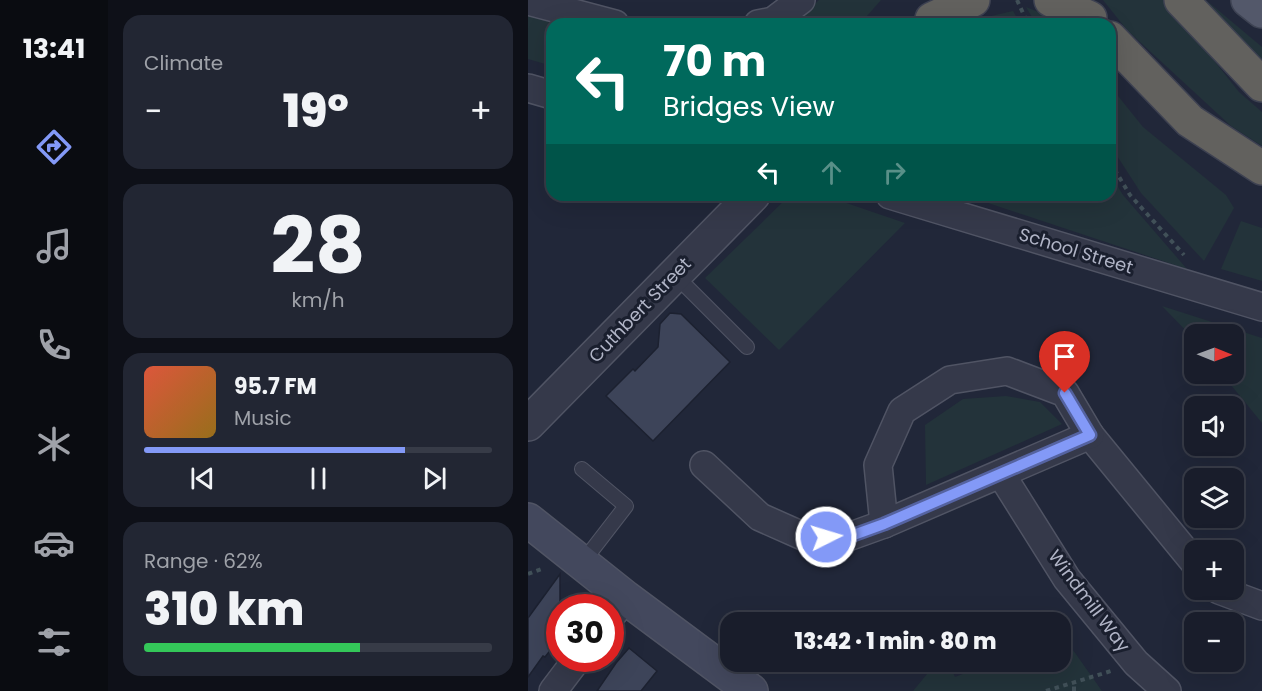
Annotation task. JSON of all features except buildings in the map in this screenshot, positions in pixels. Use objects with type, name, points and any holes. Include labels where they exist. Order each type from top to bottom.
[{"type":"highway","points":[[937,11],[973,0]]},
{"type":"highway","points":[[1052,0],[1089,18]]},
{"type":"highway","points":[[1182,0],[1262,85]]},
{"type":"highway","points":[[1116,44],[1190,121],[1262,168]]},
{"type":"main road","points":[[1248,0],[1262,10]]},
{"type":"main road","points":[[528,520],[582,563],[607,594]]},
{"type":"main road","points":[[624,612],[751,691]]},
{"type":"street","points":[[776,18],[801,0]]},
{"type":"street","points":[[528,1],[592,18]]},
{"type":"street","points":[[528,88],[546,93]]},
{"type":"street","name":"Cuthbert Street","points":[[528,424],[747,201]]},
{"type":"street","name":"School Street","points":[[910,201],[1262,307]]},
{"type":"street","points":[[884,524],[878,465],[902,411],[950,380],[1007,371],[1065,393],[1090,435],[1184,550]]},
{"type":"street","points":[[704,465],[760,517],[805,537],[848,537],[884,524],[1090,435]]},
{"type":"street","name":"Windmill Way","points":[[1001,474],[1067,579],[1136,663],[1167,691]]},
{"type":"street","points":[[1244,599],[1262,606]]},
{"type":"street","points":[[553,691],[567,672]]},
{"type":"lane","points":[[675,274],[747,347]]},
{"type":"lane","points":[[582,469],[626,506],[582,563]]},
{"type":"path","points":[[1116,172],[1130,195],[1189,261]]},
{"type":"path","points":[[1046,691],[1136,663]]},
{"type":"path","points":[[1074,682],[1074,691]]},
{"type":"shaded area","points":[[819,0],[881,0],[865,18],[800,18]]},
{"type":"shaded area","points":[[1103,0],[1166,0],[1239,92],[1262,112],[1262,146],[1231,126],[1127,30]]},
{"type":"shaded area","points":[[1206,0],[1262,47],[1262,64]]},
{"type":"shaded area","points":[[1026,7],[1047,18],[1032,18]]},
{"type":"shaded area","points":[[528,11],[556,18],[546,18],[546,64],[528,59]]},
{"type":"shaded area","points":[[1013,11],[1017,18],[982,18]]},
{"type":"shaded area","points":[[1116,93],[1143,127],[1226,195],[1234,208],[1204,261],[1141,193],[1116,154]]},
{"type":"shaded area","points":[[1116,184],[1123,195],[1187,269],[982,201],[1116,201]]},
{"type":"shaded area","points":[[784,201],[841,201],[905,223],[779,350],[705,278]]},
{"type":"shaded area","points":[[1241,221],[1262,228],[1262,281],[1221,269]]},
{"type":"shaded area","points":[[1162,306],[1218,324],[1184,324],[1184,329]]},
{"type":"shaded area","points":[[1244,332],[1262,338],[1262,423],[1244,401],[1244,396],[1240,396],[1230,384],[1244,384]]},
{"type":"shaded area","points":[[1006,396],[1040,402],[1062,424],[926,485],[925,425],[963,399]]},
{"type":"shaded area","points":[[1071,647],[1102,691],[913,691],[929,672],[953,672],[955,677],[968,672],[1071,672]]},
{"type":"route","points":[[826,537],[848,537],[884,524],[1090,435],[1065,393]]}]
